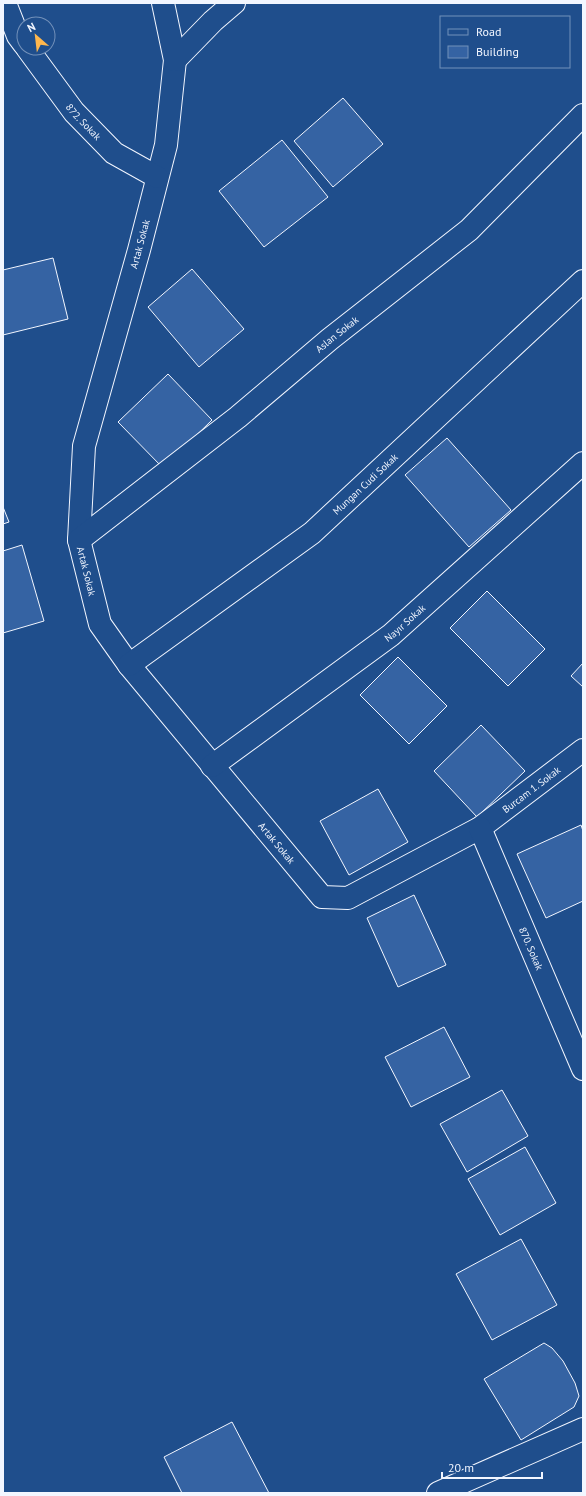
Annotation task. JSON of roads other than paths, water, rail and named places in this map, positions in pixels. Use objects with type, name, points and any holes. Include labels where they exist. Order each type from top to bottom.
[{"type":"street","points":[[5,3],[16,31]]},
{"type":"street","name":"Artak Sokak","points":[[163,3],[176,60],[166,145],[139,250],[84,446],[79,540],[100,624],[129,665],[322,897],[348,898],[480,828]]},
{"type":"street","points":[[176,60],[213,21],[234,3]]},
{"type":"street","name":"872. Sokak","points":[[33,56],[74,112],[114,153],[157,177]]},
{"type":"street","name":"Aslan Sokak","points":[[79,540],[238,417],[330,339],[469,230],[583,115]]},
{"type":"street","name":"Mungan Cudi Sokak","points":[[129,665],[312,533],[583,281]]},
{"type":"street","name":"Nayır Sokak","points":[[212,766],[391,636],[583,463]]},
{"type":"street","name":"Burcam 1. Sokak","points":[[480,828],[583,750]]},
{"type":"street","name":"870. Sokak","points":[[480,828],[583,1069]]},
{"type":"street","points":[[438,1493],[583,1429]]}]
